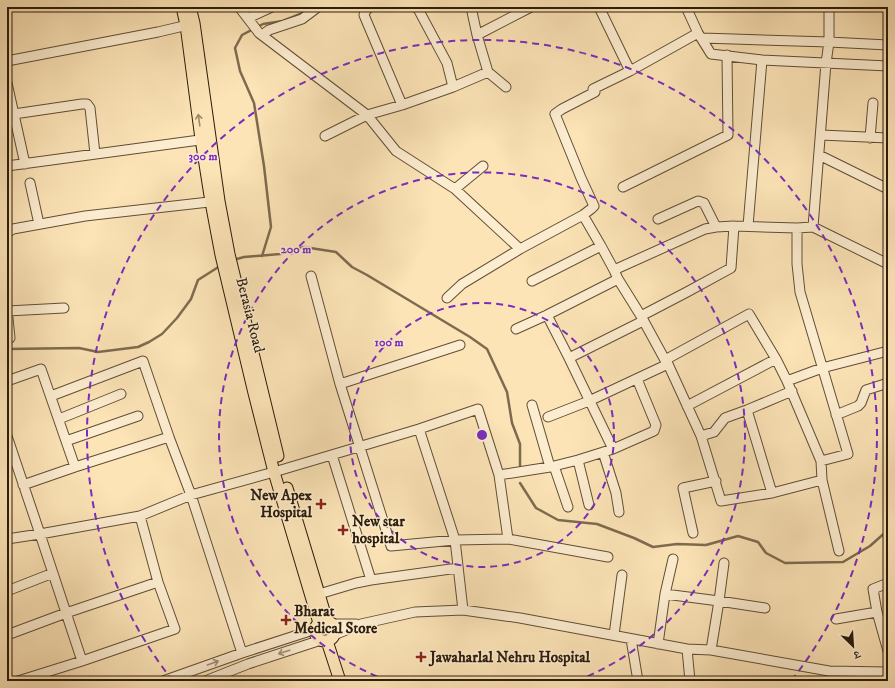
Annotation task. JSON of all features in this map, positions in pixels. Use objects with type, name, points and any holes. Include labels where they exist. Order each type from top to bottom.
[{"type":"main road","name":"Berasia Road","points":[[182,7],[190,24]]},
{"type":"main road","name":"Berasia Road","points":[[190,7],[190,24],[215,202],[231,283],[278,471],[340,681]]},
{"type":"main road","name":"Berasia Road","points":[[278,471],[319,594],[325,630]]},
{"type":"street","points":[[239,7],[260,34],[367,115],[396,151],[455,189],[520,249]]},
{"type":"street","points":[[250,20],[272,7]]},
{"type":"street","points":[[260,34],[302,19],[318,7]]},
{"type":"street","points":[[369,7],[364,15],[402,105]]},
{"type":"street","points":[[417,7],[447,63],[453,87]]},
{"type":"street","points":[[471,7],[477,35],[488,72],[506,86]]},
{"type":"street","points":[[477,35],[531,7]]},
{"type":"street","points":[[599,7],[630,71]]},
{"type":"street","points":[[686,7],[700,36],[711,54],[762,60],[888,66]]},
{"type":"street","points":[[813,227],[829,42],[829,7]]},
{"type":"street","points":[[7,61],[159,37],[190,24]]},
{"type":"street","points":[[447,298],[462,284],[520,249],[583,215],[594,206],[555,114],[595,92],[593,89],[700,36],[888,45]]},
{"type":"street","points":[[623,187],[728,135],[727,56]]},
{"type":"street","points":[[748,226],[762,60]]},
{"type":"street","points":[[325,136],[367,115],[402,105],[453,87],[488,72]]},
{"type":"street","points":[[7,83],[25,164]]},
{"type":"street","points":[[870,138],[873,103]]},
{"type":"street","points":[[14,114],[87,104],[90,108],[95,154]]},
{"type":"street","points":[[821,135],[888,138]]},
{"type":"street","points":[[7,166],[206,139]]},
{"type":"street","points":[[819,155],[888,189]]},
{"type":"street","points":[[455,189],[483,166]]},
{"type":"street","points":[[30,183],[38,224]]},
{"type":"street","points":[[658,219],[698,201],[704,203],[716,227]]},
{"type":"street","points":[[7,233],[14,229],[85,216],[215,202]]},
{"type":"street","points":[[583,215],[602,246],[618,279],[666,362],[688,406],[701,436],[721,501],[772,493],[822,480]]},
{"type":"street","points":[[570,358],[642,319],[730,268],[734,226]]},
{"type":"street","points":[[614,270],[705,229],[734,226],[797,228],[813,227],[888,264]]},
{"type":"street","points":[[797,228],[797,264],[800,292],[848,454],[821,461]]},
{"type":"street","points":[[532,281],[602,246]]},
{"type":"street","points":[[311,276],[340,384],[391,546],[455,540],[508,539],[608,557]]},
{"type":"street","points":[[516,328],[547,315],[618,279]]},
{"type":"street","points":[[10,338],[7,310],[64,308]]},
{"type":"street","points":[[548,417],[589,401],[637,379],[749,314],[776,359],[792,391],[821,461],[822,480],[839,551]]},
{"type":"street","points":[[547,315],[570,358],[613,449]]},
{"type":"street","points":[[340,384],[460,345]]},
{"type":"street","points":[[787,381],[822,368],[888,351]]},
{"type":"street","points":[[688,406],[776,359]]},
{"type":"street","points":[[51,396],[143,361],[168,437],[191,495],[242,653]]},
{"type":"street","points":[[7,381],[41,369],[75,467]]},
{"type":"street","points":[[499,475],[552,467],[578,460],[613,449],[654,431],[656,425],[637,379]]},
{"type":"street","points":[[836,415],[858,406],[861,403],[866,390],[888,383]]},
{"type":"street","points":[[701,436],[714,432],[725,418],[792,391]]},
{"type":"street","points":[[58,419],[121,394]]},
{"type":"street","points":[[532,404],[552,467],[568,507]]},
{"type":"street","points":[[7,539],[140,516],[191,495],[360,447],[478,409],[499,475],[508,539]]},
{"type":"street","points":[[748,410],[772,493]]},
{"type":"street","points":[[66,441],[138,416]]},
{"type":"street","points":[[419,429],[455,540],[464,610]]},
{"type":"street","points":[[7,436],[82,661]]},
{"type":"street","points":[[23,485],[168,437]]},
{"type":"street","points":[[603,452],[616,493],[619,512]]},
{"type":"street","points":[[332,455],[371,580]]},
{"type":"street","points":[[578,460],[589,505]]},
{"type":"street","points":[[693,533],[683,488],[716,481]]},
{"type":"street","points":[[18,681],[82,661],[175,628],[158,582],[140,516]]},
{"type":"street","points":[[658,644],[665,594],[673,559]]},
{"type":"street","points":[[711,650],[724,563]]},
{"type":"street","points":[[319,594],[371,580],[458,568]]},
{"type":"street","points":[[7,590],[53,573]]},
{"type":"street","points":[[614,635],[622,575]]},
{"type":"street","points":[[7,635],[66,613],[158,582]]},
{"type":"street","points":[[888,583],[873,589],[877,612],[888,651]]},
{"type":"street","points":[[665,594],[765,608]]},
{"type":"street","points":[[163,681],[242,653],[325,630],[415,612],[464,610],[520,618],[687,649],[711,650],[829,671],[888,672]]},
{"type":"street","points":[[836,619],[877,612]]},
{"type":"street","points":[[205,681],[325,630]]},
{"type":"street","points":[[631,639],[638,681]]},
{"type":"street","points":[[687,649],[690,681]]},
{"type":"waterway","points":[[262,256],[271,227],[264,166],[254,103],[240,71],[235,48],[242,35],[263,24],[283,21],[305,12]]},
{"type":"waterway","points":[[233,260],[244,257],[280,254],[304,247],[336,252],[352,267],[470,337],[487,349],[507,392],[512,423],[520,444],[520,466]]},
{"type":"waterway","points":[[7,349],[79,348],[98,352],[138,347],[162,334],[177,318],[191,299],[198,280],[220,266]]},
{"type":"waterway","points":[[520,483],[536,508],[558,520],[597,524],[653,547],[677,544],[706,545],[738,536],[758,542],[766,553],[785,563],[843,562],[870,546],[888,530]]},
{"type":"place","name":"New Apex Hospital","points":[[321,504]]},
{"type":"place","name":"New star hospital","points":[[343,530]]},
{"type":"place","name":"Bharat Medical Store","points":[[286,620]]},
{"type":"place","name":"Jawaharlal Nehru Hospital","points":[[421,657]]}]
